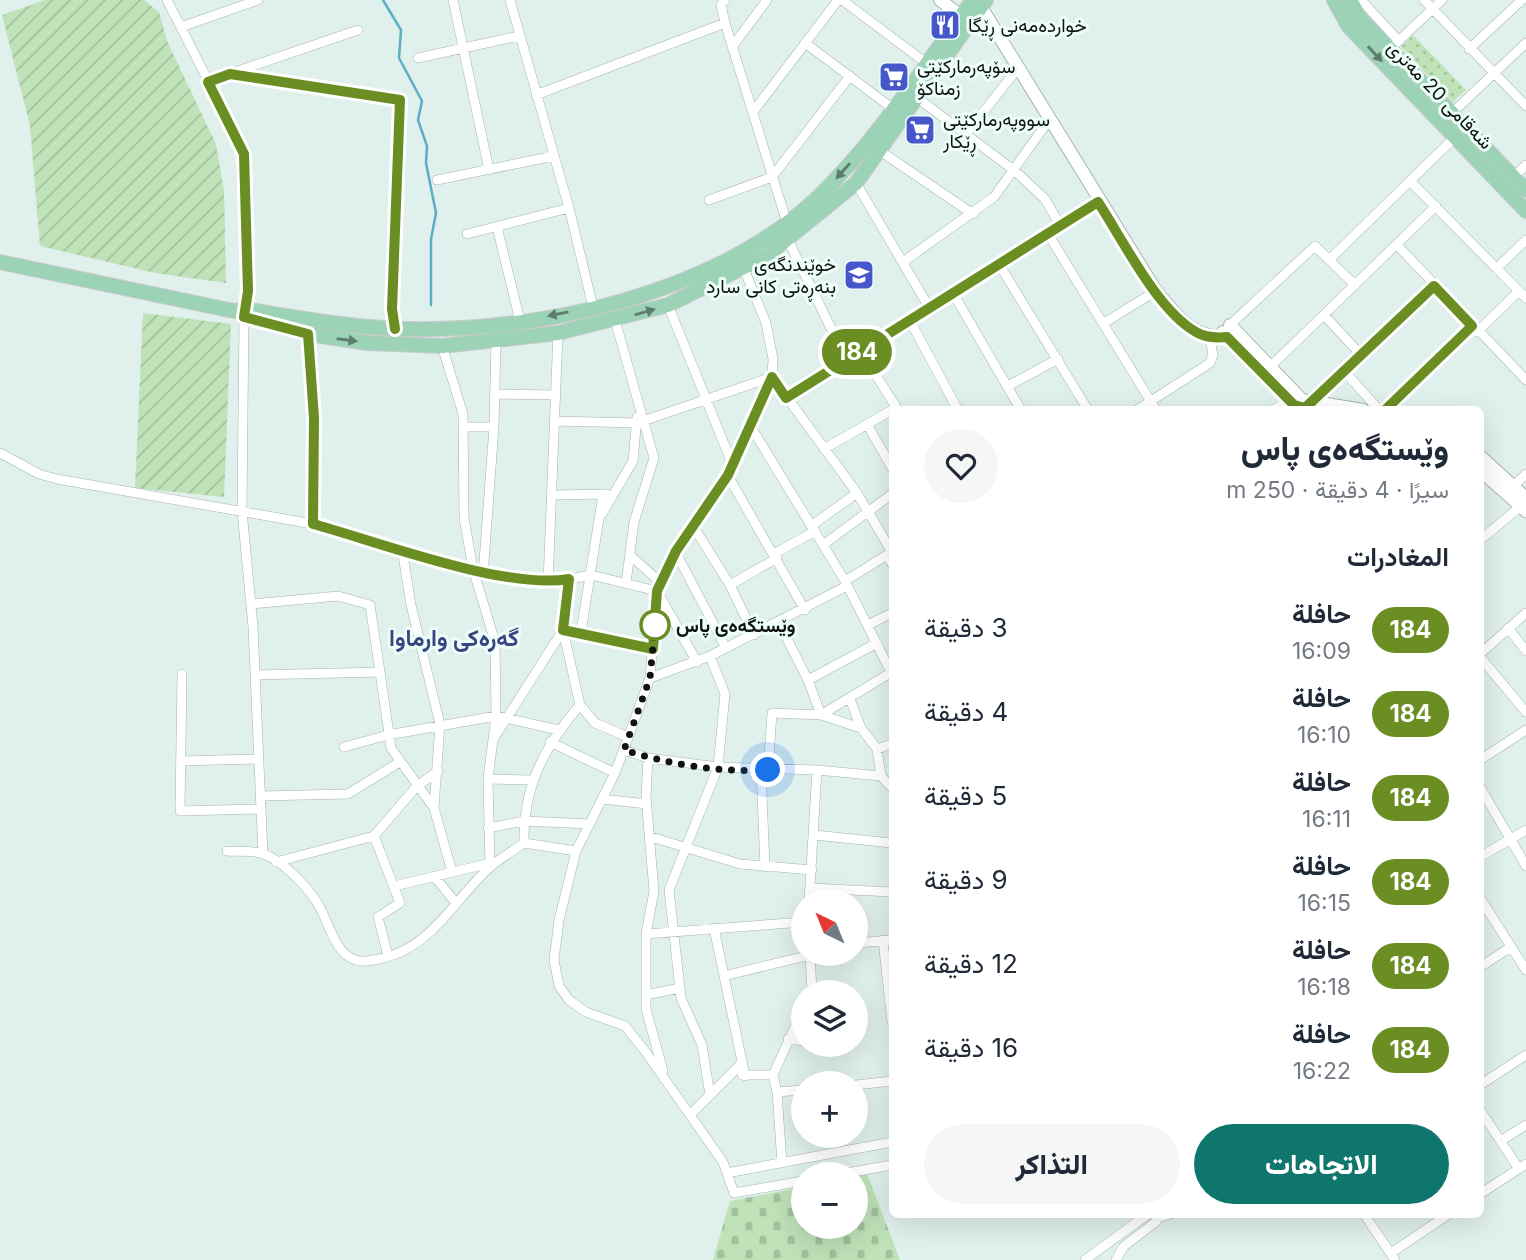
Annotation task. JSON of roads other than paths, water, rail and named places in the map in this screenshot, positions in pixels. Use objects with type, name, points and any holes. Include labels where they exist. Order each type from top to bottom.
[{"type":"main road","name":"شەقامی 20 مەتری","points":[[1334,0],[1349,27],[1454,138],[1526,190]]},
{"type":"main road","name":"شەقامی 20 مەتری","points":[[1350,0],[1361,19],[1394,45],[1507,177],[1526,211]]},
{"type":"main road","points":[[0,262],[241,312],[395,329],[449,328],[520,321],[593,307],[709,272],[787,223],[842,173],[879,145],[892,108],[961,16],[976,2]]},
{"type":"main road","points":[[241,312],[308,334],[368,343],[442,346],[558,333],[668,305],[744,270],[788,240],[856,183],[879,145],[916,97],[976,2]]},
{"type":"main road","points":[[520,321],[531,336]]},
{"type":"main road","points":[[502,339],[514,331],[520,321]]},
{"type":"street","points":[[167,0],[244,154],[248,278],[241,312],[242,511],[251,604],[263,854]]},
{"type":"street","points":[[181,27],[258,0]]},
{"type":"street","points":[[453,0],[489,170]]},
{"type":"street","points":[[510,0],[569,208],[593,307]]},
{"type":"street","points":[[725,0],[721,5],[725,23],[787,223]]},
{"type":"street","points":[[733,47],[767,0]]},
{"type":"street","points":[[753,111],[840,0],[926,63]]},
{"type":"street","points":[[940,0],[961,16]]},
{"type":"street","points":[[1361,0],[1394,45],[1442,0]]},
{"type":"street","points":[[1424,0],[1526,106]]},
{"type":"street","points":[[1469,49],[1522,0]]},
{"type":"street","points":[[976,2],[1098,202],[1156,291],[1180,320],[1198,334],[1221,335],[1270,367],[1310,406]]},
{"type":"street","points":[[536,95],[725,23]]},
{"type":"street","points":[[208,82],[358,30]]},
{"type":"street","points":[[418,58],[519,36]]},
{"type":"street","points":[[805,43],[892,108]]},
{"type":"street","points":[[1452,113],[1526,43]]},
{"type":"street","points":[[967,133],[1018,68]]},
{"type":"street","points":[[230,74],[400,100],[392,309],[395,329]]},
{"type":"street","points":[[709,200],[772,177],[850,76]]},
{"type":"street","points":[[916,97],[1015,171],[1045,199],[1060,227]]},
{"type":"street","points":[[903,262],[973,215],[994,197],[1049,120]]},
{"type":"street","points":[[1330,260],[1454,138]]},
{"type":"street","points":[[879,145],[973,215]]},
{"type":"street","points":[[437,180],[554,156]]},
{"type":"street","points":[[1507,177],[1526,165]]},
{"type":"street","points":[[1389,406],[1475,329],[1523,295],[1410,182]]},
{"type":"street","points":[[856,183],[930,309]]},
{"type":"street","points":[[786,398],[860,350],[954,295],[1098,202]]},
{"type":"street","points":[[1270,367],[1436,206]]},
{"type":"street","points":[[467,234],[569,208]]},
{"type":"street","points":[[497,226],[520,321]]},
{"type":"street","points":[[1048,234],[1154,405],[1210,363],[1221,335],[1315,246],[1355,285]]},
{"type":"street","points":[[788,240],[846,359]]},
{"type":"street","points":[[1497,268],[1526,240]]},
{"type":"street","points":[[1397,244],[1526,380]]},
{"type":"street","points":[[1000,265],[1086,406]]},
{"type":"street","points":[[744,270],[766,323],[773,359],[772,377],[731,471],[676,551],[659,587],[650,678],[615,773],[576,851],[554,948],[554,969],[559,986],[576,1006],[625,1026],[723,1162],[734,1193],[791,1183]]},
{"type":"street","points":[[1221,335],[1281,406],[1310,406],[1434,286]]},
{"type":"street","points":[[1104,323],[1156,291]]},
{"type":"street","points":[[954,295],[1019,406]]},
{"type":"street","points":[[668,305],[731,471],[804,610]]},
{"type":"street","points":[[1324,315],[1361,355]]},
{"type":"street","points":[[615,320],[640,422],[652,447],[653,463],[634,522],[626,583]]},
{"type":"street","points":[[910,321],[956,406]]},
{"type":"street","points":[[548,583],[558,333]]},
{"type":"street","points":[[308,334],[314,418],[313,524]]},
{"type":"street","points":[[478,581],[486,572],[494,394],[502,339]]},
{"type":"street","points":[[442,346],[466,427],[464,518],[473,569],[495,642],[496,716],[488,779],[488,828],[492,864]]},
{"type":"street","points":[[860,350],[893,406]]},
{"type":"street","points":[[1008,386],[1058,359]]},
{"type":"street","points":[[1344,371],[1375,406]]},
{"type":"street","points":[[772,377],[857,494],[889,551]]},
{"type":"street","points":[[554,421],[640,422],[772,377]]},
{"type":"street","points":[[494,394],[555,395]]},
{"type":"street","points":[[824,449],[889,412]]},
{"type":"street","points":[[599,518],[634,458],[640,422]]},
{"type":"street","points":[[867,424],[889,463]]},
{"type":"street","points":[[751,426],[846,583],[889,667]]},
{"type":"street","points":[[466,427],[494,427]]},
{"type":"street","points":[[0,453],[40,474],[57,479],[313,524],[486,572],[548,583],[591,575],[659,587]]},
{"type":"street","points":[[1484,461],[1524,505],[1484,537]]},
{"type":"street","points":[[1484,473],[1510,490]]},
{"type":"street","points":[[1510,490],[1526,474]]},
{"type":"street","points":[[581,632],[603,494]]},
{"type":"street","points":[[553,495],[613,494]]},
{"type":"street","points":[[730,585],[776,556],[857,494]]},
{"type":"street","points":[[824,545],[889,496]]},
{"type":"street","points":[[693,526],[730,585],[754,635]]},
{"type":"street","points":[[402,549],[411,605],[440,724],[434,808]]},
{"type":"street","points":[[676,551],[726,648]]},
{"type":"street","points":[[650,678],[697,662],[804,610],[889,554]]},
{"type":"street","points":[[631,556],[659,587],[697,662]]},
{"type":"street","points":[[569,579],[563,630],[580,705],[596,723],[628,737]]},
{"type":"street","points":[[251,604],[338,596],[370,605],[388,734],[398,762],[419,785],[434,808],[452,872]]},
{"type":"street","points":[[1484,651],[1526,613]]},
{"type":"street","points":[[868,625],[889,614]]},
{"type":"street","points":[[779,623],[808,680],[821,715]]},
{"type":"street","points":[[1508,628],[1526,651]]},
{"type":"street","points":[[563,630],[653,649]]},
{"type":"street","points":[[493,740],[563,630]]},
{"type":"street","points":[[808,680],[877,643]]},
{"type":"street","points":[[710,656],[725,694],[718,767],[669,890],[681,998],[702,1045],[710,1095]]},
{"type":"street","points":[[1484,660],[1526,712]]},
{"type":"street","points":[[255,675],[380,672]]},
{"type":"street","points":[[182,674],[180,811],[261,809]]},
{"type":"street","points":[[821,715],[889,675]]},
{"type":"street","points":[[850,699],[861,728],[877,749],[881,776]]},
{"type":"street","points":[[524,843],[524,821],[533,780],[550,742],[580,705]]},
{"type":"street","points":[[765,867],[765,770],[772,713],[821,715],[861,728]]},
{"type":"street","points":[[344,747],[388,734],[496,716],[508,716],[559,730]]},
{"type":"street","points":[[1484,757],[1526,730]]},
{"type":"street","points":[[550,742],[615,773]]},
{"type":"street","points":[[877,749],[889,745]]},
{"type":"street","points":[[624,750],[648,758],[718,767],[817,769],[881,776],[889,783]]},
{"type":"street","points":[[648,758],[647,804],[654,891],[646,934],[646,1009],[667,1082]]},
{"type":"street","points":[[180,761],[259,759]]},
{"type":"street","points":[[260,796],[348,794],[398,762]]},
{"type":"street","points":[[817,769],[810,888],[889,892]]},
{"type":"street","points":[[276,862],[374,836],[419,785],[438,771]]},
{"type":"street","points":[[488,779],[533,780]]},
{"type":"street","points":[[1484,794],[1526,866]]},
{"type":"street","points":[[602,799],[647,804]]},
{"type":"street","points":[[488,828],[524,821],[590,824]]},
{"type":"street","points":[[1484,855],[1526,830]]},
{"type":"street","points":[[814,835],[889,843]]},
{"type":"street","points":[[374,836],[400,903],[379,917],[388,956]]},
{"type":"street","points":[[651,837],[740,864],[812,870]]},
{"type":"street","points":[[227,851],[263,854],[276,862],[308,891],[319,905],[332,936],[348,956],[361,961],[388,956],[427,937],[492,864],[524,843],[576,851]]},
{"type":"street","points":[[394,886],[492,864]]},
{"type":"street","points":[[434,876],[456,903]]},
{"type":"street","points":[[654,891],[669,890]]},
{"type":"street","points":[[1484,904],[1525,965]]},
{"type":"street","points":[[646,934],[791,923]]},
{"type":"street","points":[[714,928],[738,1067],[745,1076],[773,1075]]},
{"type":"street","points":[[868,943],[888,944],[889,964]]},
{"type":"street","points":[[1484,964],[1511,947]]},
{"type":"street","points":[[724,976],[791,959]]},
{"type":"street","points":[[646,995],[680,988]]},
{"type":"street","points":[[782,1163],[777,1092],[773,1075],[791,1034]]},
{"type":"street","points":[[1484,1082],[1526,1055]]},
{"type":"street","points":[[690,1115],[738,1067]]},
{"type":"street","points":[[868,1084],[889,1081]]},
{"type":"street","points":[[777,1092],[791,1091]]},
{"type":"street","points":[[1484,1124],[1502,1140],[1522,1167],[1484,1191]]},
{"type":"street","points":[[1502,1140],[1526,1125]]},
{"type":"street","points":[[727,1173],[889,1143]]},
{"type":"street","points":[[868,1169],[889,1166]]},
{"type":"street","points":[[1085,1260],[1149,1218]]},
{"type":"street","points":[[1116,1260],[1118,1252],[1151,1218]]},
{"type":"street","points":[[1367,1218],[1393,1256],[1445,1218]]},
{"type":"waterway","points":[[383,0],[401,30],[399,58],[422,101],[418,120],[427,146],[426,163],[436,213],[431,239],[431,305]]},
{"type":"place","name":"خواردەمەنی ڕێگا","points":[[945,25]]},
{"type":"place","name":"سۆپەرمارکێتی زمناکۆ","points":[[894,77]]},
{"type":"place","name":"سووپەرمارکێتی ڕێکار","points":[[920,130]]},
{"type":"place","name":"خوێندنگەی بنەڕەتی کانی سارد","points":[[859,275]]},
{"type":"place","name":"وێستگەەی پاس","points":[[655,625]]},
{"type":"district","name":"گەرەکی وارماوا","points":[[454,638]]}]
